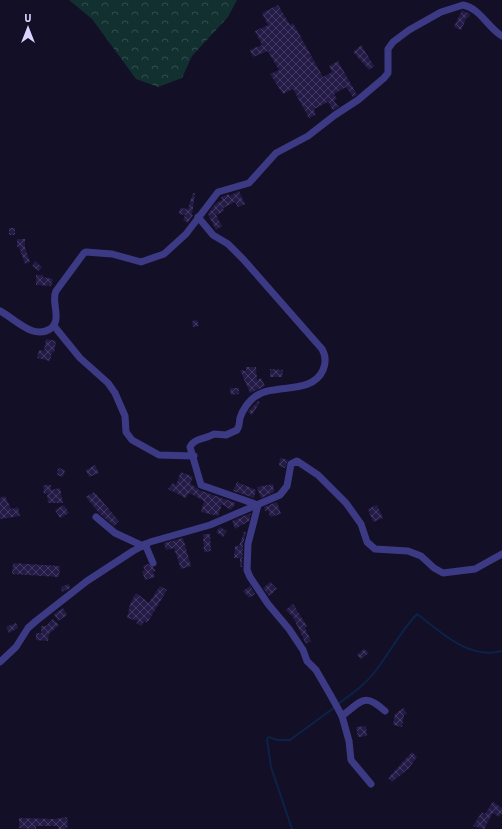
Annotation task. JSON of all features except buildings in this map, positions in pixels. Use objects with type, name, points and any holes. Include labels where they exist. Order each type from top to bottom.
[{"type":"street","points":[[0,311],[33,331],[44,331],[54,326],[56,318],[54,297],[56,290],[84,253],[112,254],[135,262],[148,260],[164,254],[176,245],[218,192],[249,183],[276,153],[312,134],[384,78],[388,73],[388,49],[393,42],[409,30],[463,2],[475,10],[496,33],[502,36]]},
{"type":"street","points":[[198,217],[214,235],[228,244],[264,282],[322,349],[325,363],[321,375],[311,382],[291,388],[263,392],[251,399],[240,416],[237,430],[226,435],[214,434],[207,438],[196,440],[190,446],[201,485],[258,505]]},
{"type":"street","points":[[54,326],[80,358],[108,383],[115,393],[125,416],[126,432],[132,440],[159,455],[194,456]]},
{"type":"street","points":[[0,662],[16,647],[28,628],[36,621],[87,581],[144,545],[210,525],[280,495],[286,488],[293,462],[298,461],[312,470],[346,504],[361,524],[366,542],[374,549],[408,551],[421,556],[434,568],[443,573],[475,569],[502,554]]},
{"type":"street","points":[[258,505],[248,544],[247,570],[268,604],[289,629],[303,650],[307,661],[316,670],[342,716],[349,741],[351,760],[371,784]]},
{"type":"street","points":[[96,517],[115,533],[144,545],[153,563]]},
{"type":"street","points":[[342,716],[365,699],[372,700],[385,710]]},
{"type":"green space","points":[[69,0],[237,0],[228,17],[192,56],[182,78],[158,87],[136,79],[92,19]]},
{"type":"waterway","points":[[338,704],[369,679],[411,620],[417,614],[456,643],[467,648],[478,652],[490,653],[502,651]]},
{"type":"waterway","points":[[292,829],[271,767],[267,739],[269,737],[277,740],[290,740],[335,707]]}]
